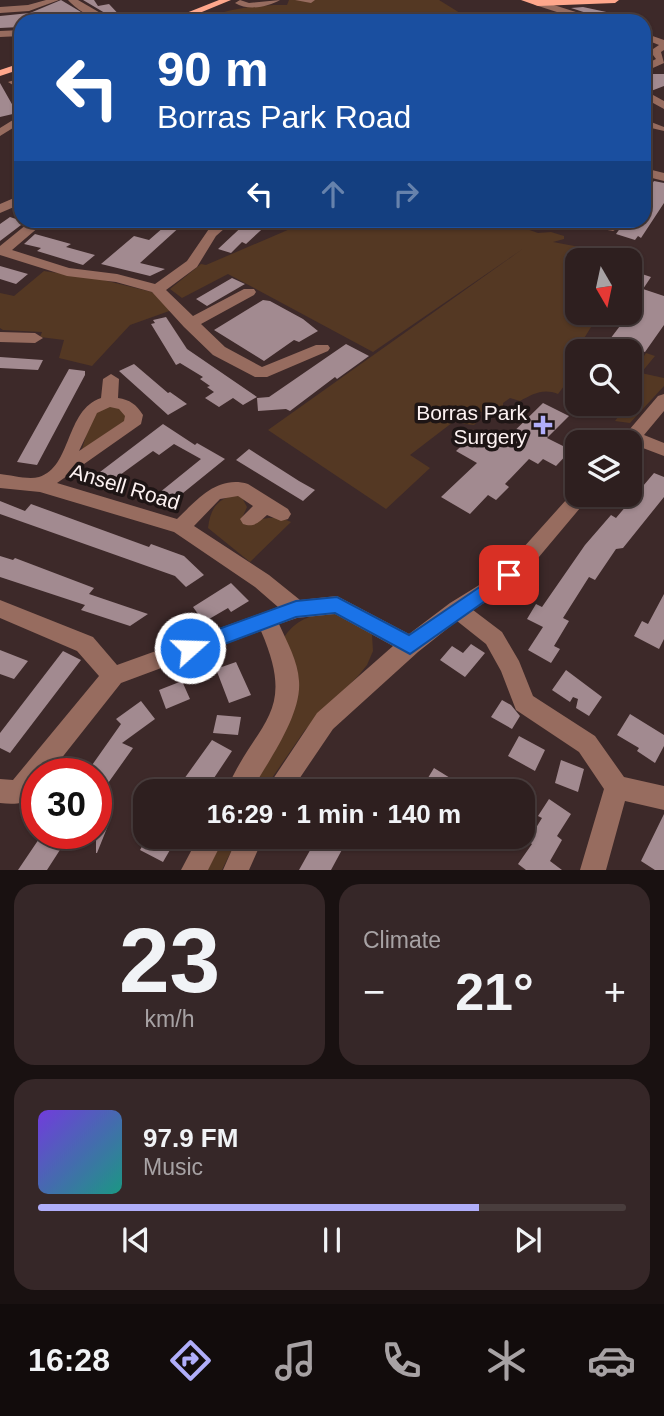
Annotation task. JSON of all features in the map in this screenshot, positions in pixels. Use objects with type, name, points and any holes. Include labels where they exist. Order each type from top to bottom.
[{"type":"main road","points":[[525,0],[538,3],[615,0]]},
{"type":"main road","points":[[188,14],[219,1]]},
{"type":"street","points":[[0,10],[29,8],[55,0]]},
{"type":"street","points":[[72,0],[93,14]]},
{"type":"street","points":[[240,3],[249,6],[276,0]]},
{"type":"street","points":[[299,0],[311,0]]},
{"type":"street","points":[[538,3],[573,14]]},
{"type":"street","points":[[651,67],[662,61],[655,51],[664,45]]},
{"type":"street","points":[[1,251],[31,228]]},
{"type":"street","points":[[157,289],[186,270],[215,228]]},
{"type":"street","points":[[1,251],[66,272],[117,278],[157,289],[179,309],[189,324],[219,351],[261,377],[322,348]]},
{"type":"street","points":[[189,324],[249,292]]},
{"type":"street","points":[[0,337],[34,338]]},
{"type":"street","points":[[109,401],[111,380]]},
{"type":"street","points":[[638,430],[664,400]]},
{"type":"street","points":[[40,485],[60,473],[132,424],[134,415],[131,410],[125,405],[109,401],[94,406],[60,473]]},
{"type":"street","points":[[642,444],[664,450]]},
{"type":"street","name":"Ansell Road","points":[[0,481],[40,485],[181,527],[262,581],[296,609]]},
{"type":"street","points":[[181,527],[215,493],[241,489],[273,510],[250,519]]},
{"type":"street","points":[[285,779],[325,721],[410,645],[496,585],[521,564],[571,507]]},
{"type":"street","points":[[0,790],[18,793],[113,676],[296,609],[337,605],[410,645]]},
{"type":"street","points":[[0,608],[85,644],[113,676]]},
{"type":"street","points":[[457,610],[494,638],[511,668],[524,703],[587,744],[617,787],[664,798]]},
{"type":"street","points":[[245,779],[274,727],[288,694],[285,662],[267,620]]},
{"type":"street","points":[[593,870],[617,787]]},
{"type":"street","points":[[194,870],[206,849]]},
{"type":"street","points":[[236,870],[246,849]]},
{"type":"shaded area","points":[[289,0],[439,0],[461,14],[217,14],[249,7],[287,5]]},
{"type":"shaded area","points":[[292,228],[524,228],[538,233],[551,232],[564,236],[564,239],[553,242],[585,248],[565,248],[565,326],[592,326],[584,339],[565,339],[565,385],[558,394],[543,392],[520,401],[510,398],[503,403],[503,412],[500,414],[487,410],[479,413],[480,419],[474,425],[457,419],[410,455],[430,468],[386,509],[268,430],[524,248],[373,352],[228,274],[182,298],[170,289],[201,264],[206,265]]},
{"type":"shaded area","points":[[44,271],[99,279],[152,292],[172,310],[130,325],[92,366],[59,358],[64,340],[40,337],[42,332],[0,328],[0,293],[14,296]]},
{"type":"shaded area","points":[[646,353],[655,356],[642,372],[642,359]]},
{"type":"shaded area","points":[[642,373],[664,378],[664,386],[642,410],[642,382]]},
{"type":"shaded area","points":[[119,406],[131,417],[81,453],[89,425],[100,407]]},
{"type":"shaded area","points":[[619,416],[636,416],[630,423],[615,421]]},
{"type":"shaded area","points":[[240,494],[247,507],[242,518],[277,518],[291,522],[250,562],[208,528],[211,514],[217,504]]},
{"type":"shaded area","points":[[336,611],[363,622],[372,635],[373,651],[358,676],[305,730],[271,779],[254,779],[280,732],[285,636],[295,625]]},
{"type":"shaded area","points":[[217,849],[232,849],[222,870],[206,870]]},
{"type":"building","points":[[61,0],[84,14],[20,14],[30,13]]},
{"type":"building","points":[[83,0],[94,0],[98,6],[109,4],[118,14],[107,14]]},
{"type":"building","points":[[583,7],[616,14],[590,14],[571,8]]},
{"type":"building","points":[[14,15],[14,27],[0,28],[0,16]]},
{"type":"building","points":[[651,74],[664,74],[664,86],[651,91]]},
{"type":"building","points":[[0,83],[14,108],[14,114],[0,117]]},
{"type":"building","points":[[654,181],[664,183],[664,203],[651,223],[651,185]]},
{"type":"building","points":[[10,217],[14,218],[14,228],[17,228],[0,241],[0,224]]},
{"type":"building","points":[[163,228],[179,228],[140,263],[165,269],[150,276],[101,264],[134,236],[149,240]]},
{"type":"building","points":[[240,228],[263,228],[231,253],[218,249]]},
{"type":"building","points":[[620,228],[648,228],[641,238],[638,236],[635,240],[616,234]]},
{"type":"building","points":[[35,234],[71,244],[66,247],[95,255],[83,265],[37,251],[41,248],[24,244]]},
{"type":"building","points":[[0,266],[28,274],[16,284],[0,279]]},
{"type":"building","points":[[642,274],[651,277],[643,289],[664,296],[664,325],[645,352],[642,351],[642,339],[610,339],[620,326],[642,326]]},
{"type":"building","points":[[232,278],[245,284],[207,306],[196,299]]},
{"type":"building","points":[[263,300],[270,301],[303,319],[318,331],[299,342],[294,340],[264,361],[214,330]]},
{"type":"building","points":[[166,317],[187,349],[257,397],[243,405],[233,398],[219,407],[205,398],[214,392],[207,387],[210,386],[200,379],[203,377],[180,363],[176,365],[151,324],[155,323],[153,320]]},
{"type":"building","points":[[346,344],[369,356],[337,379],[335,377],[290,411],[258,411],[257,398],[269,397]]},
{"type":"building","points":[[0,357],[43,360],[38,370],[0,368]]},
{"type":"building","points":[[134,364],[168,393],[187,404],[168,415],[119,371]]},
{"type":"building","points":[[69,369],[85,371],[85,375],[37,465],[17,462]]},
{"type":"building","points":[[543,403],[569,416],[547,438],[565,447],[565,456],[556,466],[543,459],[538,464],[529,459],[505,484],[509,487],[496,500],[488,495],[470,514],[441,497],[477,463],[456,451],[475,433],[499,446]]},
{"type":"building","points":[[163,424],[195,445],[197,443],[225,459],[167,506],[154,497],[201,459],[174,444],[159,455],[153,451],[109,483],[96,475]]},
{"type":"building","points":[[249,449],[315,490],[303,501],[236,460]]},
{"type":"building","points":[[654,473],[664,477],[664,497],[623,548],[616,549],[595,580],[589,577],[563,618],[569,621],[554,646],[560,649],[551,663],[528,650],[543,627],[527,619],[536,604],[542,607],[585,545],[611,515],[616,518],[625,507],[642,507],[642,487]]},
{"type":"building","points":[[0,501],[25,511],[31,504],[149,547],[151,544],[184,556],[204,575],[186,587],[175,576],[0,514]]},
{"type":"building","points":[[0,556],[13,560],[15,558],[94,588],[89,594],[148,614],[130,626],[81,610],[85,605],[0,577]]},
{"type":"building","points":[[231,583],[249,601],[231,612],[228,608],[204,622],[193,607]]},
{"type":"building","points":[[664,594],[664,639],[659,649],[634,636],[642,621],[648,624]]},
{"type":"building","points":[[471,644],[485,653],[465,677],[440,660],[452,646],[463,653]]},
{"type":"building","points":[[0,650],[28,661],[14,679],[0,674]]},
{"type":"building","points":[[63,651],[81,660],[10,753],[0,748],[0,733]]},
{"type":"building","points":[[236,662],[251,695],[229,703],[216,669]]},
{"type":"building","points":[[566,670],[602,697],[589,716],[576,708],[578,699],[573,697],[570,702],[552,690]]},
{"type":"building","points":[[182,681],[190,699],[166,709],[159,690]]},
{"type":"building","points":[[502,700],[511,705],[520,716],[512,729],[491,717]]},
{"type":"building","points":[[141,701],[155,719],[122,743],[133,748],[112,778],[112,758],[97,758],[121,724],[116,719]]},
{"type":"building","points":[[630,714],[664,735],[664,746],[655,763],[637,751],[639,748],[617,735]]},
{"type":"building","points":[[217,715],[241,717],[238,735],[213,733]]},
{"type":"building","points":[[519,736],[545,750],[535,771],[508,756]]},
{"type":"building","points":[[212,740],[232,751],[213,779],[184,779]]},
{"type":"building","points":[[561,760],[584,769],[578,792],[555,783]]},
{"type":"building","points":[[434,768],[452,779],[427,779]]},
{"type":"building","points":[[549,799],[571,814],[557,836],[562,840],[550,861],[562,870],[526,870],[518,864],[528,849],[535,849],[535,830],[542,818],[538,816]]},
{"type":"building","points":[[664,814],[664,870],[655,870],[641,861]]},
{"type":"building","points":[[32,849],[61,849],[47,870],[18,870]]},
{"type":"building","points":[[141,849],[170,849],[163,862]]},
{"type":"building","points":[[311,849],[342,849],[331,870],[299,870]]},
{"type":"place","name":"Borras Park Surgery","points":[[543,425]]},
{"type":"route","points":[[190,648],[296,609],[337,605],[410,645],[509,575]]}]
